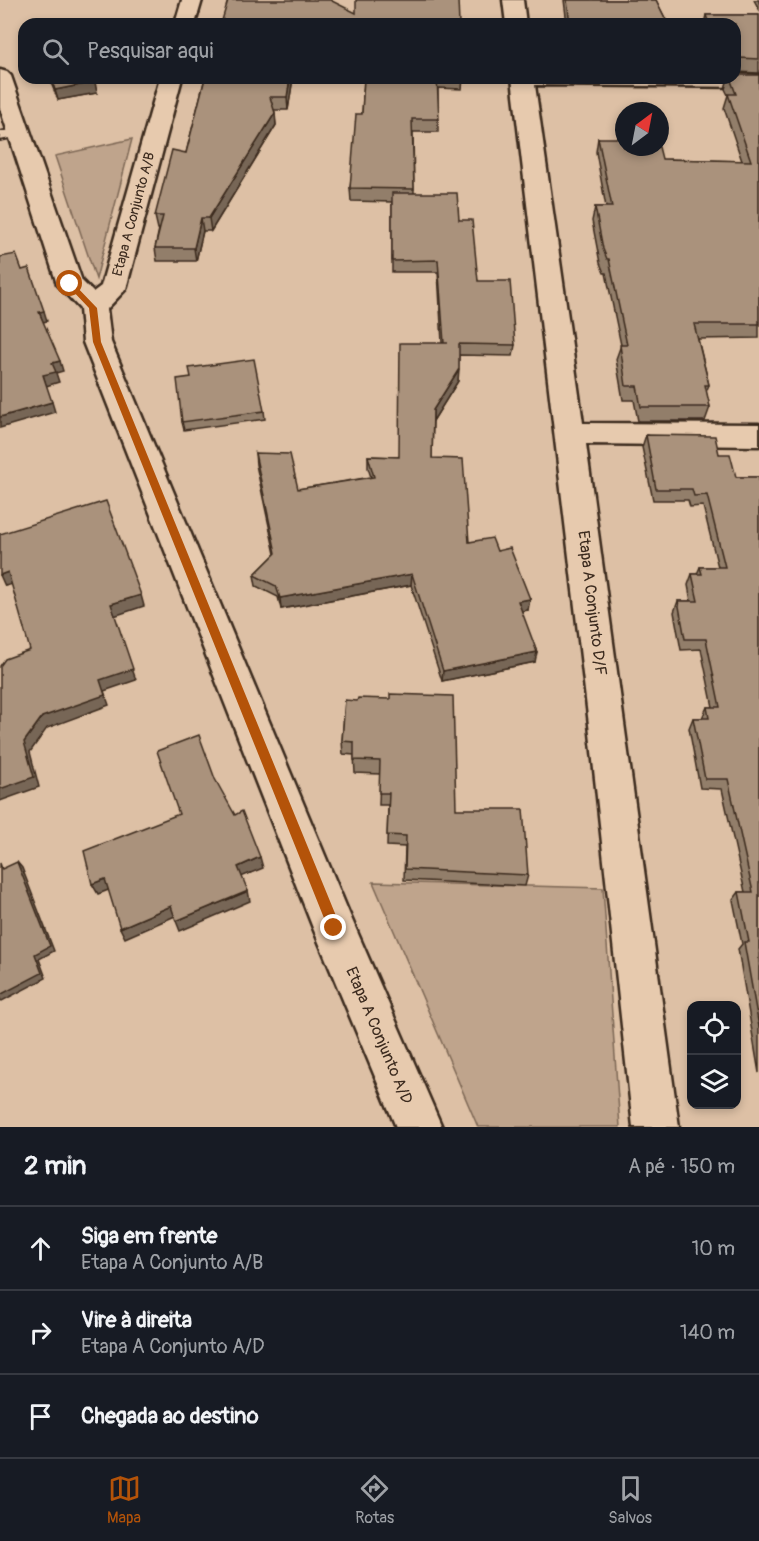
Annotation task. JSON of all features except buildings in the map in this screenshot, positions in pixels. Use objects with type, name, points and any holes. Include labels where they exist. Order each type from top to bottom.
[{"type":"street","points":[[187,18],[192,0]]},
{"type":"street","points":[[513,0],[515,18]]},
{"type":"street","points":[[0,76],[10,134],[70,284],[93,308]]},
{"type":"street","points":[[741,81],[759,81]]},
{"type":"street","name":"Etapa A Conjunto A/B","points":[[93,308],[113,289],[169,84]]},
{"type":"street","name":"Etapa A Conjunto D/F","points":[[524,84],[571,433],[656,1127]]},
{"type":"street","name":"Etapa A Conjunto A/D","points":[[93,308],[97,342],[334,928],[418,1127]]},
{"type":"street","points":[[571,433],[759,435]]},
{"type":"shaded area","points":[[132,139],[96,279],[55,156]]},
{"type":"shaded area","points":[[373,882],[603,888],[620,1127],[478,1127]]},
{"type":"route","points":[[70,284],[93,308],[97,342],[334,928]]}]
